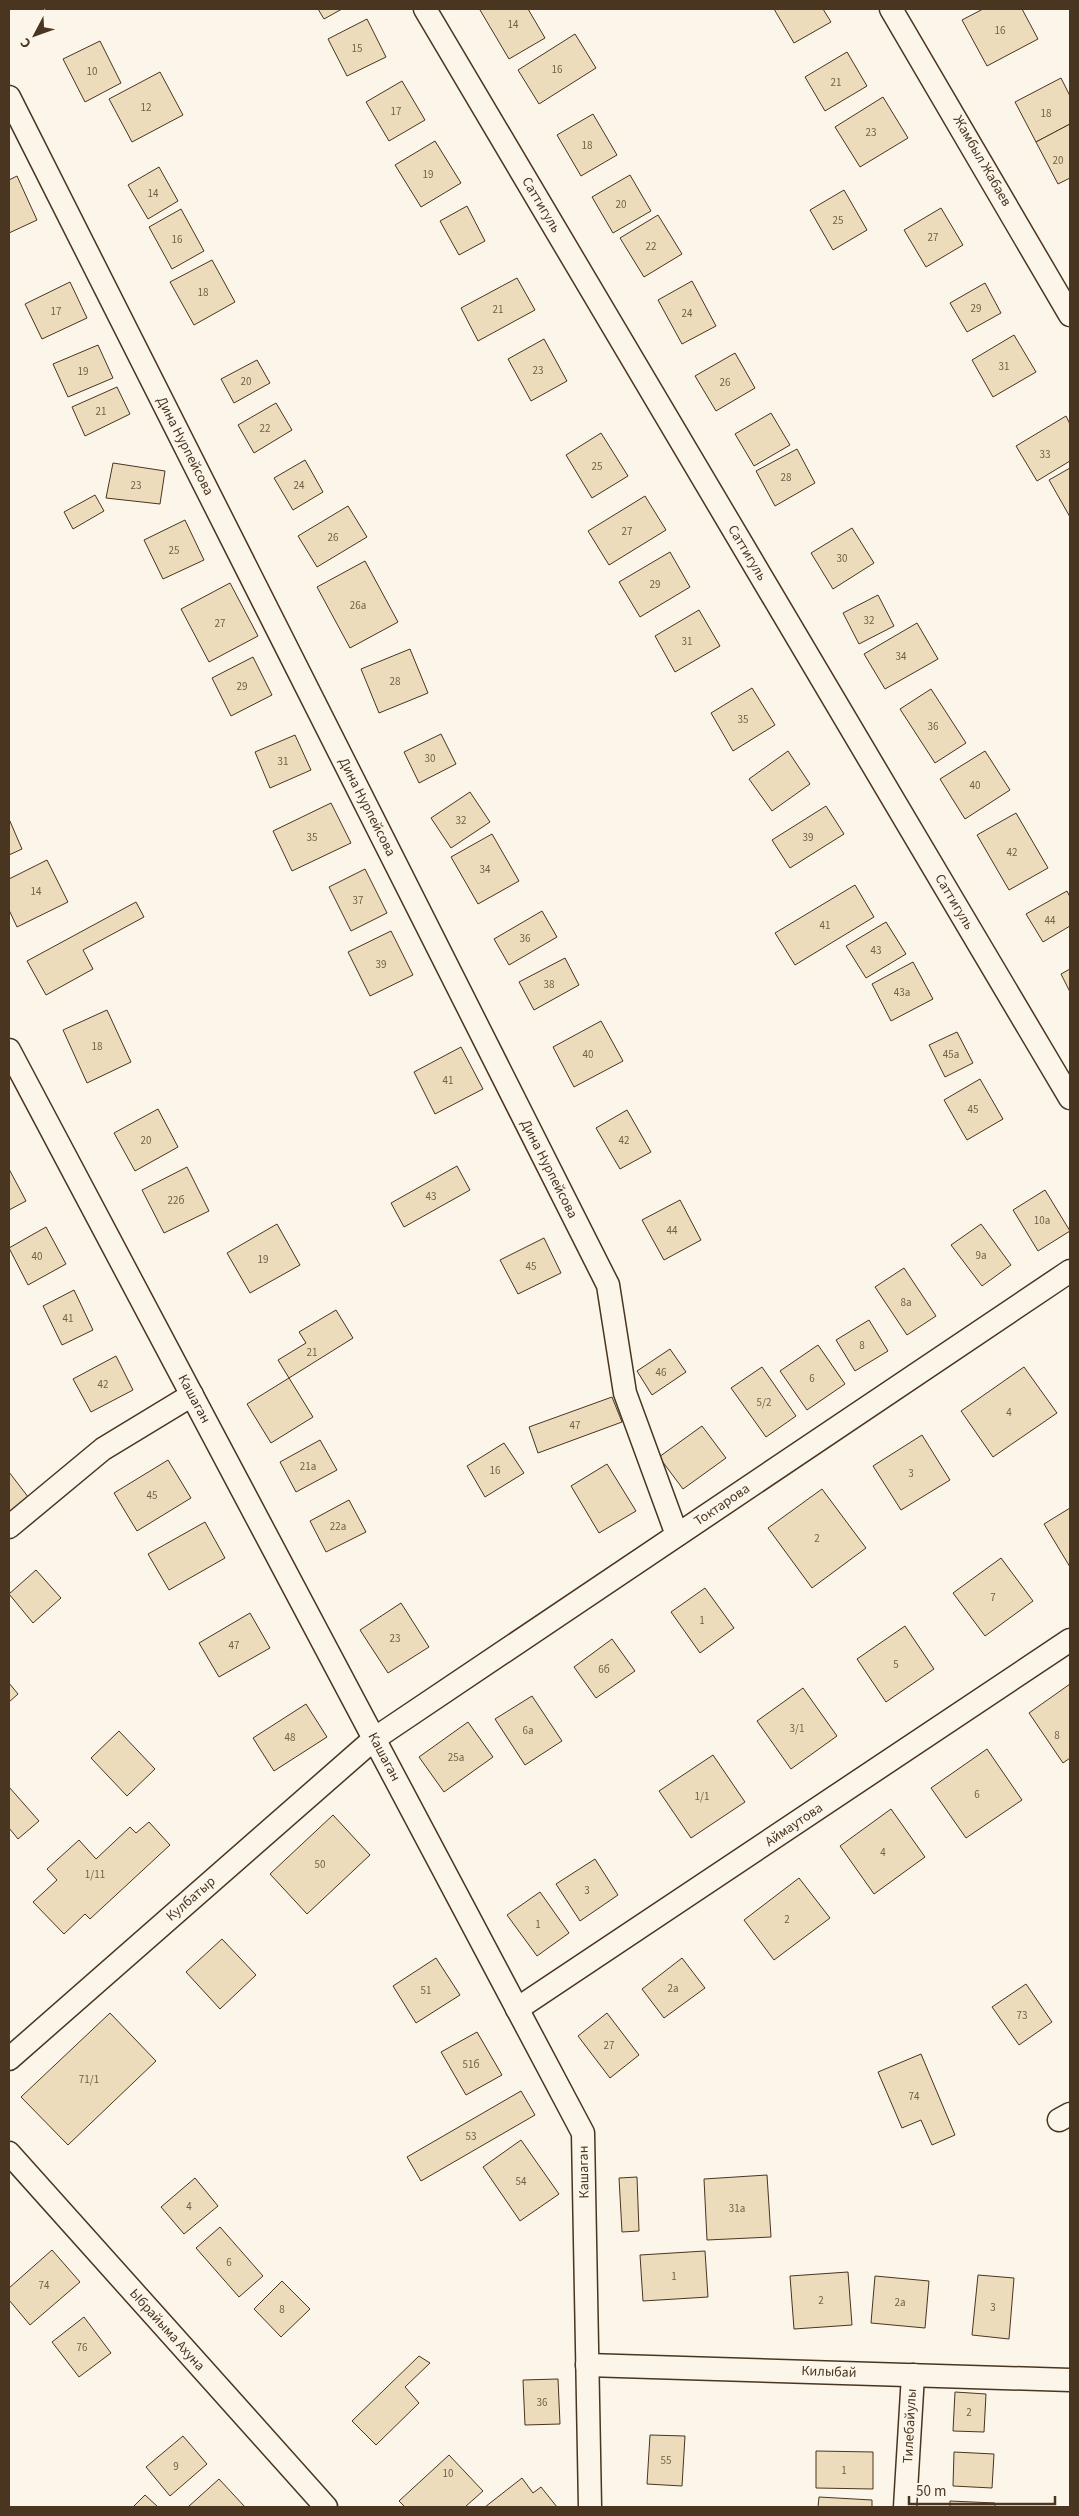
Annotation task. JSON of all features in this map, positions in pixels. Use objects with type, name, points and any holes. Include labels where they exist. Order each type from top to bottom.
[{"type":"street","name":"Саттигуль","points":[[424,9],[1070,1098]]},
{"type":"street","name":"Жамбыл Жабаев","points":[[891,9],[1070,315]]},
{"type":"street","name":"Дина Нурпейсова","points":[[9,97],[608,1285],[625,1393],[677,1535]]},
{"type":"street","name":"Кашаган","points":[[10,1057],[192,1395],[583,2133],[590,2507]]},
{"type":"street","name":"Токтарова","points":[[374,1739],[1070,1271]]},
{"type":"street","points":[[9,1527],[103,1449],[192,1395]]},
{"type":"street","name":"Аймаутова","points":[[517,2009],[1070,1640]]},
{"type":"street","name":"Кулбатыр","points":[[9,2059],[374,1739]]},
{"type":"street","name":"Ыбрайыма Ахуна","points":[[9,2153],[326,2507]]},
{"type":"street","name":"Килыбай","points":[[588,2365],[1070,2380]]},
{"type":"street","name":"Тилебайулы","points":[[905,2507],[913,2375]]},
{"type":"building","points":[[318,9],[342,9],[324,19]]},
{"type":"building","points":[[528,9],[545,38],[509,59],[480,10]]},
{"type":"building","points":[[774,9],[823,9],[831,22],[794,43]]},
{"type":"building","points":[[983,9],[1022,9],[1038,39],[987,66],[962,20]]},
{"type":"building","points":[[367,19],[386,57],[347,76],[328,39]]},
{"type":"building","points":[[575,34],[596,68],[539,104],[518,70]]},
{"type":"building","points":[[100,41],[121,83],[85,102],[63,59]]},
{"type":"building","points":[[847,52],[867,86],[825,111],[805,77]]},
{"type":"building","points":[[160,72],[183,115],[132,142],[109,99]]},
{"type":"building","points":[[1061,78],[1070,96],[1070,124],[1036,142],[1015,102]]},
{"type":"building","points":[[402,81],[425,120],[389,141],[366,102]]},
{"type":"building","points":[[883,97],[908,138],[860,167],[835,127]]},
{"type":"building","points":[[593,114],[617,155],[581,176],[557,135]]},
{"type":"building","points":[[1070,124],[1070,178],[1058,184],[1036,142]]},
{"type":"building","points":[[435,141],[461,183],[421,207],[395,165]]},
{"type":"building","points":[[159,167],[178,201],[148,219],[128,185]]},
{"type":"building","points":[[630,175],[651,211],[613,233],[592,197]]},
{"type":"building","points":[[17,176],[37,220],[9,233],[9,180]]},
{"type":"building","points":[[844,190],[867,230],[833,250],[810,210]]},
{"type":"building","points":[[467,206],[485,241],[459,255],[440,221]]},
{"type":"building","points":[[941,208],[963,245],[926,267],[904,230]]},
{"type":"building","points":[[181,209],[204,251],[172,269],[149,227]]},
{"type":"building","points":[[658,215],[682,254],[644,277],[620,238]]},
{"type":"building","points":[[212,260],[235,302],[194,325],[170,282]]},
{"type":"building","points":[[517,278],[535,310],[478,341],[461,308]]},
{"type":"building","points":[[692,281],[716,326],[682,344],[658,300]]},
{"type":"building","points":[[70,282],[87,318],[42,339],[25,304]]},
{"type":"building","points":[[985,283],[1001,313],[967,332],[950,303]]},
{"type":"building","points":[[1014,335],[1036,372],[993,397],[972,360]]},
{"type":"building","points":[[544,339],[567,381],[531,401],[508,359]]},
{"type":"building","points":[[98,345],[113,378],[68,397],[53,364]]},
{"type":"building","points":[[735,353],[755,388],[716,411],[695,376]]},
{"type":"building","points":[[257,360],[270,383],[234,403],[221,379]]},
{"type":"building","points":[[117,387],[130,414],[85,436],[72,407]]},
{"type":"building","points":[[276,403],[292,430],[254,453],[238,425]]},
{"type":"building","points":[[771,413],[790,445],[754,466],[735,434]]},
{"type":"building","points":[[1066,416],[1070,424],[1070,461],[1037,481],[1016,446]]},
{"type":"building","points":[[601,433],[628,476],[592,498],[566,455]]},
{"type":"building","points":[[797,449],[815,483],[775,506],[756,471]]},
{"type":"building","points":[[305,460],[323,492],[293,510],[274,478]]},
{"type":"building","points":[[113,463],[165,471],[160,504],[106,498]]},
{"type":"building","points":[[1070,468],[1070,517],[1049,480]]},
{"type":"building","points":[[95,495],[104,511],[73,529],[64,512]]},
{"type":"building","points":[[645,496],[666,530],[609,565],[588,531]]},
{"type":"building","points":[[348,506],[367,537],[317,567],[298,536]]},
{"type":"building","points":[[185,520],[204,560],[163,579],[144,540]]},
{"type":"building","points":[[852,528],[874,563],[833,589],[811,553]]},
{"type":"building","points":[[670,552],[690,587],[640,617],[619,582]]},
{"type":"building","points":[[365,561],[398,622],[350,648],[317,587]]},
{"type":"building","points":[[230,583],[258,636],[209,662],[181,609]]},
{"type":"building","points":[[878,595],[894,626],[859,644],[843,613]]},
{"type":"building","points":[[699,610],[720,646],[675,672],[655,636]]},
{"type":"building","points":[[917,623],[938,659],[885,689],[864,654]]},
{"type":"building","points":[[410,649],[428,693],[379,713],[361,669]]},
{"type":"building","points":[[253,657],[272,695],[231,716],[212,678]]},
{"type":"building","points":[[752,688],[775,725],[733,751],[711,713]]},
{"type":"building","points":[[931,689],[966,743],[935,763],[900,709]]},
{"type":"building","points":[[441,734],[456,764],[419,783],[404,752]]},
{"type":"building","points":[[295,735],[311,770],[270,788],[255,752]]},
{"type":"building","points":[[788,751],[810,784],[772,811],[749,779]]},
{"type":"building","points":[[985,751],[1010,790],[965,819],[940,779]]},
{"type":"building","points":[[470,792],[490,822],[451,848],[431,818]]},
{"type":"building","points":[[331,803],[351,843],[292,871],[273,831]]},
{"type":"building","points":[[826,806],[844,834],[790,868],[772,840]]},
{"type":"building","points":[[1016,813],[1048,868],[1009,890],[977,835]]},
{"type":"building","points":[[9,819],[22,849],[9,855]]},
{"type":"building","points":[[492,834],[519,881],[478,904],[451,857]]},
{"type":"building","points":[[47,860],[68,902],[17,927],[9,910],[9,879]]},
{"type":"building","points":[[365,869],[387,913],[351,931],[329,887]]},
{"type":"building","points":[[855,885],[874,917],[795,965],[775,933]]},
{"type":"building","points":[[1067,891],[1070,897],[1070,926],[1043,942],[1026,914]]},
{"type":"building","points":[[136,902],[144,917],[83,950],[93,969],[46,995],[27,961]]},
{"type":"building","points":[[542,911],[557,937],[509,965],[494,939]]},
{"type":"building","points":[[886,922],[906,954],[866,978],[846,946]]},
{"type":"building","points":[[391,931],[413,975],[370,996],[348,952]]},
{"type":"building","points":[[565,958],[579,985],[534,1010],[519,982]]},
{"type":"building","points":[[913,962],[933,999],[891,1021],[872,984]]},
{"type":"building","points":[[1070,969],[1070,992],[1061,974]]},
{"type":"building","points":[[107,1010],[131,1062],[87,1083],[63,1030]]},
{"type":"building","points":[[601,1021],[623,1061],[574,1087],[553,1047]]},
{"type":"building","points":[[957,1032],[973,1063],[945,1077],[929,1045]]},
{"type":"building","points":[[461,1047],[483,1089],[435,1114],[414,1072]]},
{"type":"building","points":[[980,1079],[1003,1119],[967,1140],[944,1100]]},
{"type":"building","points":[[158,1109],[178,1147],[135,1171],[114,1133]]},
{"type":"building","points":[[627,1110],[651,1152],[620,1169],[596,1128]]},
{"type":"building","points":[[457,1166],[470,1190],[404,1227],[391,1203]]},
{"type":"building","points":[[187,1167],[209,1211],[164,1233],[142,1190]]},
{"type":"building","points":[[9,1169],[26,1201],[9,1210]]},
{"type":"building","points":[[1045,1190],[1070,1231],[1038,1251],[1013,1210]]},
{"type":"building","points":[[680,1200],[701,1240],[664,1260],[642,1220]]},
{"type":"building","points":[[277,1224],[300,1265],[250,1293],[227,1253]]},
{"type":"building","points":[[981,1224],[1011,1265],[982,1286],[951,1245]]},
{"type":"building","points":[[46,1227],[66,1264],[28,1285],[9,1248]]},
{"type":"building","points":[[544,1238],[561,1273],[518,1294],[500,1260]]},
{"type":"building","points":[[904,1268],[936,1316],[907,1335],[875,1287]]},
{"type":"building","points":[[74,1290],[93,1330],[62,1345],[43,1306]]},
{"type":"building","points":[[336,1310],[353,1338],[289,1378],[278,1360],[306,1343],[299,1332]]},
{"type":"building","points":[[869,1320],[888,1351],[855,1371],[836,1340]]},
{"type":"building","points":[[818,1345],[845,1384],[807,1410],[780,1371]]},
{"type":"building","points":[[670,1349],[686,1372],[652,1395],[637,1371]]},
{"type":"building","points":[[116,1356],[133,1390],[91,1412],[73,1379]]},
{"type":"building","points":[[762,1367],[796,1416],[766,1437],[731,1388]]},
{"type":"building","points":[[1024,1367],[1057,1413],[993,1457],[961,1411]]},
{"type":"building","points":[[289,1378],[313,1417],[271,1443],[247,1404]]},
{"type":"building","points":[[612,1397],[622,1422],[538,1453],[529,1427]]},
{"type":"building","points":[[702,1426],[726,1458],[683,1489],[659,1457]]},
{"type":"building","points":[[922,1435],[950,1480],[901,1510],[873,1466]]},
{"type":"building","points":[[320,1440],[337,1470],[296,1492],[280,1462]]},
{"type":"building","points":[[504,1443],[524,1473],[485,1497],[467,1466]]},
{"type":"building","points":[[168,1460],[191,1498],[137,1531],[114,1493]]},
{"type":"building","points":[[607,1464],[636,1511],[599,1533],[571,1486]]},
{"type":"building","points":[[9,1472],[32,1502],[9,1520]]},
{"type":"building","points":[[822,1489],[866,1548],[812,1588],[768,1528]]},
{"type":"building","points":[[349,1500],[366,1532],[326,1552],[310,1521]]},
{"type":"building","points":[[1070,1508],[1070,1567],[1044,1524]]},
{"type":"building","points":[[205,1522],[225,1558],[169,1590],[148,1554]]},
{"type":"building","points":[[1001,1558],[1033,1601],[985,1636],[953,1593]]},
{"type":"building","points":[[36,1570],[61,1598],[33,1623],[9,1594]]},
{"type":"building","points":[[705,1588],[734,1628],[700,1653],[671,1612]]},
{"type":"building","points":[[401,1603],[429,1647],[388,1673],[360,1630]]},
{"type":"building","points":[[250,1613],[270,1648],[219,1677],[199,1643]]},
{"type":"building","points":[[905,1626],[934,1669],[886,1702],[857,1659]]},
{"type":"building","points":[[612,1639],[635,1671],[596,1698],[574,1667]]},
{"type":"building","points":[[9,1683],[18,1694],[9,1702]]},
{"type":"building","points":[[1070,1684],[1070,1758],[1063,1763],[1029,1713]]},
{"type":"building","points":[[803,1688],[837,1736],[791,1769],[757,1721]]},
{"type":"building","points":[[532,1696],[562,1741],[525,1765],[495,1719]]},
{"type":"building","points":[[306,1704],[327,1737],[274,1771],[253,1738]]},
{"type":"building","points":[[468,1722],[493,1757],[444,1792],[419,1757]]},
{"type":"building","points":[[119,1731],[155,1769],[127,1796],[91,1758]]},
{"type":"building","points":[[987,1749],[1022,1800],[966,1838],[931,1788]]},
{"type":"building","points":[[713,1755],[745,1802],[691,1838],[659,1791]]},
{"type":"building","points":[[9,1787],[39,1821],[18,1839],[9,1828]]},
{"type":"building","points":[[891,1809],[925,1857],[874,1894],[840,1846]]},
{"type":"building","points":[[333,1815],[370,1855],[307,1914],[270,1874]]},
{"type":"building","points":[[149,1822],[170,1845],[90,1919],[85,1914],[64,1934],[33,1902],[57,1880],[47,1869],[79,1840],[96,1859],[130,1827],[136,1833]]},
{"type":"building","points":[[595,1859],[618,1895],[580,1921],[556,1884]]},
{"type":"building","points":[[799,1878],[830,1918],[774,1960],[744,1920]]},
{"type":"building","points":[[540,1892],[569,1933],[537,1956],[507,1915]]},
{"type":"building","points":[[222,1939],[256,1975],[220,2009],[186,1972]]},
{"type":"building","points":[[436,1958],[460,1995],[416,2023],[393,1986]]},
{"type":"building","points":[[682,1958],[705,1988],[664,2018],[642,1989]]},
{"type":"building","points":[[1026,1984],[1052,2022],[1019,2045],[992,2007]]},
{"type":"building","points":[[110,2013],[156,2061],[68,2145],[21,2097]]},
{"type":"building","points":[[607,2013],[639,2055],[610,2078],[578,2036]]},
{"type":"building","points":[[477,2032],[502,2075],[466,2095],[441,2052]]},
{"type":"building","points":[[921,2054],[955,2135],[932,2145],[921,2120],[902,2128],[878,2072]]},
{"type":"building","points":[[521,2091],[535,2115],[421,2181],[407,2157]]},
{"type":"building","points":[[521,2140],[559,2194],[520,2221],[483,2167]]},
{"type":"building","points":[[767,2175],[771,2237],[707,2240],[704,2179]]},
{"type":"building","points":[[637,2177],[639,2231],[622,2232],[619,2178]]},
{"type":"building","points":[[195,2178],[218,2206],[184,2234],[161,2207]]},
{"type":"building","points":[[220,2227],[263,2276],[239,2297],[196,2248]]},
{"type":"building","points":[[52,2250],[80,2282],[30,2325],[9,2300],[9,2288]]},
{"type":"building","points":[[705,2251],[708,2297],[643,2301],[640,2255]]},
{"type":"building","points":[[848,2272],[852,2325],[794,2329],[790,2276]]},
{"type":"building","points":[[978,2275],[1014,2278],[1009,2339],[972,2335]]},
{"type":"building","points":[[875,2276],[929,2281],[925,2328],[871,2323]]},
{"type":"building","points":[[282,2281],[310,2309],[281,2337],[254,2309]]},
{"type":"building","points":[[84,2317],[111,2353],[79,2377],[52,2342]]},
{"type":"building","points":[[419,2356],[430,2363],[405,2387],[419,2403],[376,2445],[352,2421]]},
{"type":"building","points":[[558,2379],[560,2424],[525,2425],[523,2380]]},
{"type":"building","points":[[955,2392],[986,2394],[984,2432],[953,2431]]},
{"type":"building","points":[[650,2435],[685,2436],[682,2486],[647,2484]]},
{"type":"building","points":[[183,2436],[207,2464],[170,2496],[146,2467]]},
{"type":"building","points":[[816,2451],[873,2452],[873,2489],[816,2488]]},
{"type":"building","points":[[954,2452],[994,2454],[992,2488],[953,2486]]},
{"type":"building","points":[[449,2455],[483,2491],[465,2507],[405,2507],[399,2501]]},
{"type":"building","points":[[522,2478],[533,2493],[541,2487],[557,2507],[485,2507]]},
{"type":"building","points":[[219,2479],[245,2507],[188,2507]]},
{"type":"building","points":[[145,2495],[158,2507],[133,2507]]},
{"type":"building","points":[[819,2497],[872,2500],[872,2507],[818,2507]]},
{"type":"building","points":[[950,2501],[995,2503],[995,2507],[950,2507]]}]
